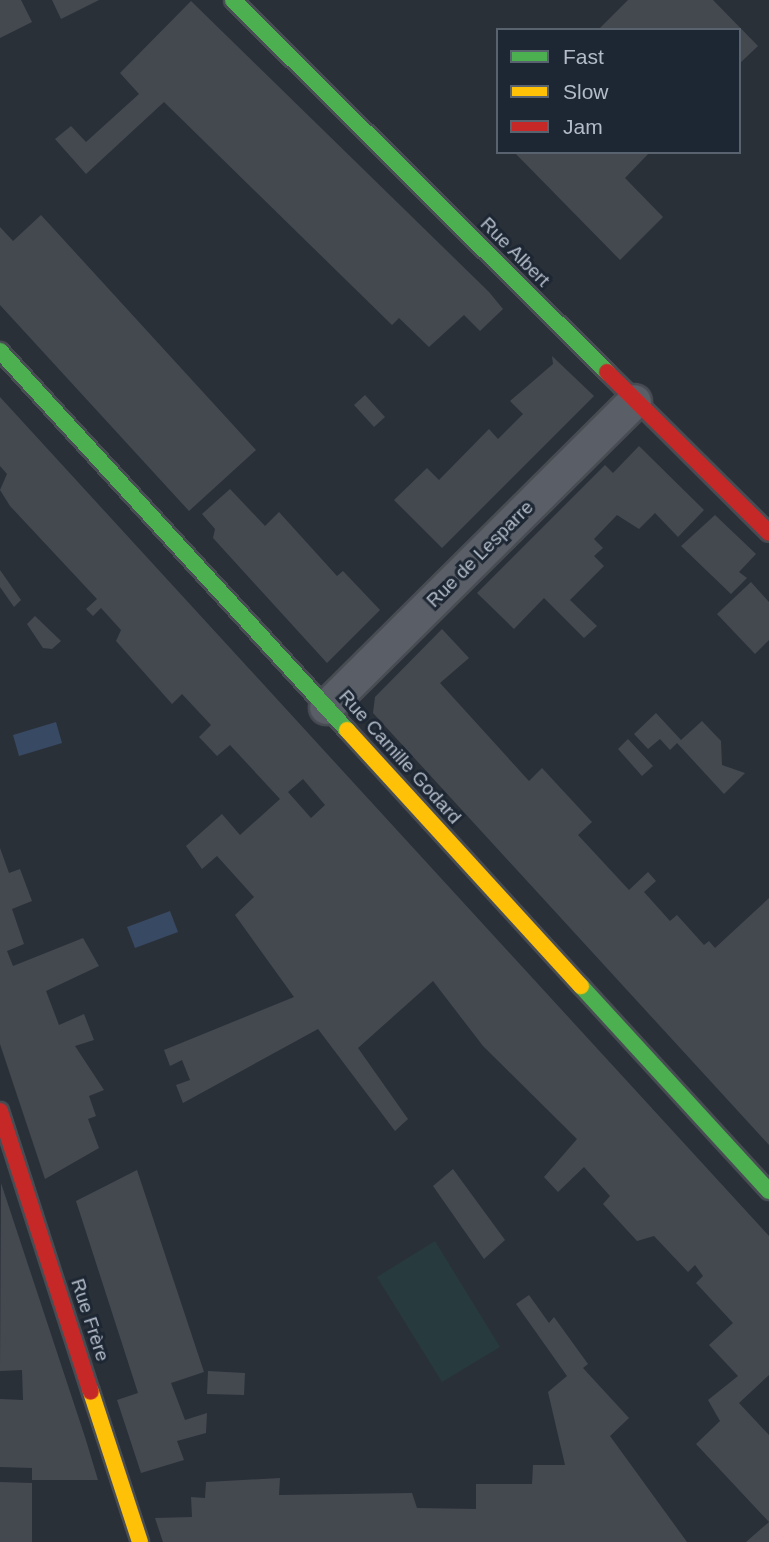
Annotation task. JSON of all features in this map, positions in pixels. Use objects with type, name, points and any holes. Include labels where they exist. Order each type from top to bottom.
[{"type":"street","name":"Rue Albert","points":[[233,0],[769,533]]},
{"type":"street","name":"Rue Camille Godard","points":[[0,351],[769,1191]]},
{"type":"street","name":"Rue de Lesparre","points":[[326,707],[634,401]]},
{"type":"street","name":"Rue Frère","points":[[0,1111],[140,1542]]},
{"type":"green space","points":[[435,1241],[500,1347],[442,1382],[377,1277]]},
{"type":"water","points":[[56,722],[62,743],[19,756],[13,735]]},
{"type":"water","points":[[170,911],[178,932],[135,948],[127,927]]},
{"type":"building","points":[[0,0],[21,0],[32,22],[0,38]]},
{"type":"building","points":[[52,0],[99,0],[61,19]]},
{"type":"building","points":[[628,0],[713,0],[740,28],[600,28]]},
{"type":"building","points":[[191,1],[489,292],[503,309],[480,331],[464,315],[429,347],[399,318],[392,325],[164,102],[86,174],[55,139],[71,126],[86,142],[139,94],[120,73]]},
{"type":"building","points":[[741,29],[758,46],[741,62]]},
{"type":"building","points":[[516,154],[648,154],[625,178],[663,217],[620,260]]},
{"type":"building","points":[[41,215],[256,450],[189,511],[0,305],[0,227],[13,241]]},
{"type":"building","points":[[552,356],[594,396],[442,548],[394,500],[427,468],[439,480],[489,429],[498,439],[523,414],[510,401],[553,364]]},
{"type":"building","points":[[365,395],[385,417],[374,427],[354,405]]},
{"type":"building","points":[[0,397],[769,1236],[769,1375],[739,1403],[769,1435],[769,1522],[696,1444],[720,1421],[708,1400],[738,1376],[709,1345],[733,1323],[696,1283],[703,1276],[695,1265],[688,1272],[654,1236],[637,1241],[603,1204],[610,1196],[584,1167],[558,1192],[544,1177],[577,1139],[483,1046],[433,981],[358,1048],[408,1119],[395,1131],[318,1029],[183,1103],[176,1085],[190,1080],[182,1060],[170,1066],[164,1050],[294,997],[235,915],[254,897],[217,856],[202,869],[186,846],[222,814],[240,835],[280,799],[230,745],[217,756],[199,737],[211,725],[182,694],[172,704],[116,641],[121,630],[101,608],[93,616],[86,609],[97,599],[10,506],[0,490],[7,474],[0,466]],"holes":[[[303,779],[325,805],[311,818],[288,792]]]},
{"type":"building","points":[[639,446],[704,510],[678,537],[655,513],[639,529],[617,515],[594,539],[603,548],[594,556],[604,566],[570,600],[597,626],[584,638],[544,598],[514,629],[477,593],[605,465],[613,473]]},
{"type":"building","points":[[230,489],[265,526],[279,512],[337,576],[343,571],[380,610],[327,663],[213,538],[215,529],[202,514]]},
{"type":"building","points":[[715,515],[756,554],[739,572],[747,578],[731,594],[681,546]]},
{"type":"building","points":[[0,570],[21,600],[14,607],[0,587]]},
{"type":"building","points":[[751,582],[769,602],[769,640],[755,654],[717,614]]},
{"type":"building","points":[[35,616],[61,641],[52,649],[43,648],[27,624]]},
{"type":"building","points":[[442,629],[469,658],[440,683],[529,781],[542,768],[592,822],[578,835],[629,890],[648,872],[656,881],[644,892],[670,921],[677,915],[704,945],[709,941],[715,948],[769,898],[769,1145],[373,713],[375,697]]},
{"type":"building","points":[[656,713],[681,740],[702,721],[721,741],[722,765],[745,773],[724,794],[677,743],[670,750],[660,739],[648,749],[634,734]]},
{"type":"building","points":[[628,739],[653,766],[642,776],[618,749]]},
{"type":"building","points":[[0,848],[9,873],[20,869],[32,901],[12,909],[24,944],[7,951],[13,966],[83,938],[99,966],[46,991],[59,1025],[84,1014],[94,1040],[75,1046],[104,1090],[89,1096],[96,1116],[88,1119],[99,1148],[45,1179],[0,1044]]},
{"type":"building","points":[[453,1169],[505,1240],[484,1259],[433,1186]]},
{"type":"building","points":[[137,1170],[204,1372],[171,1383],[185,1420],[207,1413],[206,1433],[177,1441],[184,1460],[141,1473],[117,1400],[138,1393],[76,1201]]},
{"type":"building","points":[[1,1183],[98,1480],[32,1480],[32,1468],[0,1467],[0,1399],[23,1400],[22,1370],[0,1371]]},
{"type":"building","points":[[529,1295],[549,1323],[554,1317],[588,1364],[583,1368],[629,1418],[610,1436],[687,1542],[163,1542],[155,1518],[192,1517],[191,1497],[205,1498],[206,1482],[280,1478],[279,1495],[412,1493],[417,1508],[476,1509],[476,1484],[532,1484],[533,1465],[565,1465],[548,1392],[567,1376],[516,1304]]},
{"type":"building","points":[[208,1371],[245,1373],[244,1395],[207,1394]]},
{"type":"building","points":[[0,1482],[32,1483],[32,1542],[0,1542]]},
{"type":"building","points":[[769,1522],[769,1542],[746,1542]]},
{"type":"traffic: fast","points":[[233,0],[607,372]]},
{"type":"traffic: fast","points":[[0,351],[347,730]]},
{"type":"traffic: fast","points":[[581,986],[769,1191]]},
{"type":"traffic: slow","points":[[347,730],[581,986]]},
{"type":"traffic: slow","points":[[91,1392],[140,1542]]},
{"type":"traffic: jam","points":[[607,372],[769,533]]},
{"type":"traffic: jam","points":[[0,1111],[91,1392]]}]
